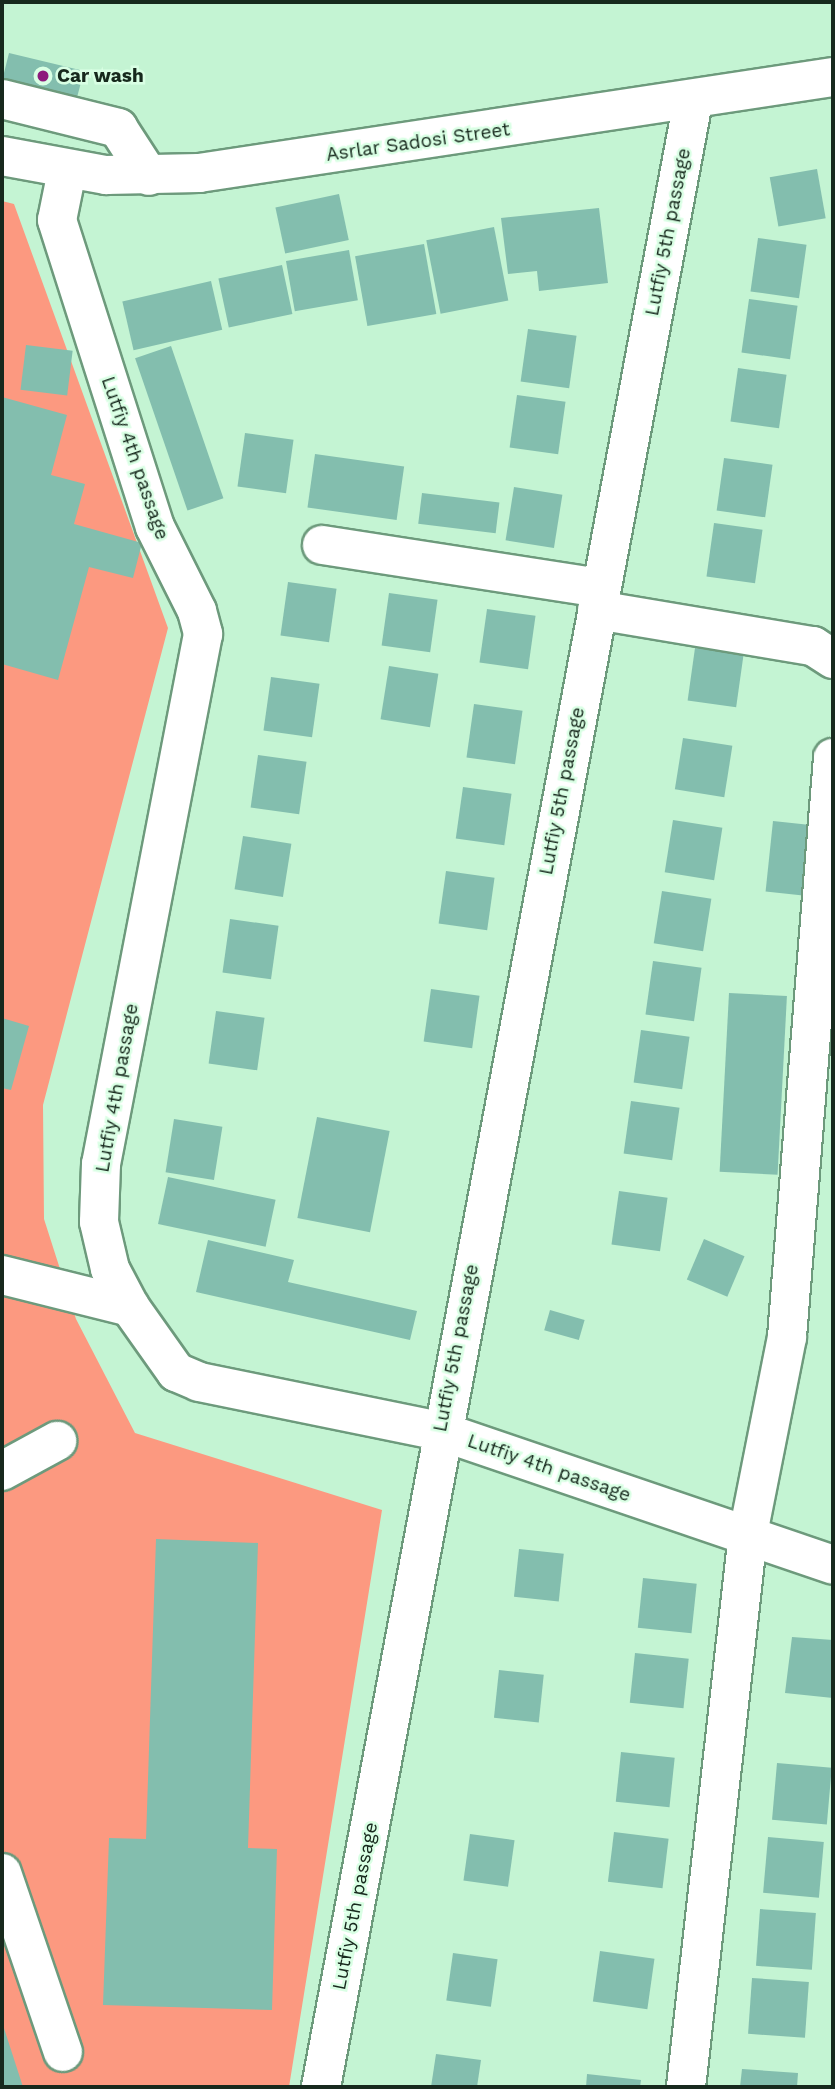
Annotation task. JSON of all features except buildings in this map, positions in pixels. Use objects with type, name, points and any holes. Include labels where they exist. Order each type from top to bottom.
[{"type":"street","name":"Asrlar Sadosi Street","points":[[2,156],[67,171],[149,176],[247,167],[693,102],[833,77]]},
{"type":"street","points":[[2,99],[118,128],[149,176]]},
{"type":"street","name":"Lutfiy 5th passage","points":[[321,2087],[440,1431],[693,102]]},
{"type":"street","name":"Lutfiy 4th passage","points":[[67,171],[57,220],[155,527],[197,611],[202,634],[101,1164],[99,1222],[110,1269],[130,1307],[176,1372],[200,1382],[440,1431],[833,1565]]},
{"type":"street","points":[[322,545],[599,599],[813,646],[833,659]]},
{"type":"street","points":[[686,2087],[748,1534],[787,1337],[833,758]]},
{"type":"street","points":[[2,1275],[130,1307]]},
{"type":"street","points":[[2,1471],[57,1441]]},
{"type":"street","points":[[2,1873],[63,2052]]},
{"type":"shaded area","points":[[2,201],[14,204],[168,628],[43,1105],[44,1219],[76,1319],[135,1433],[382,1510],[289,2087],[2,2087]]},
{"type":"place","name":"Car wash","points":[[43,76]]}]
